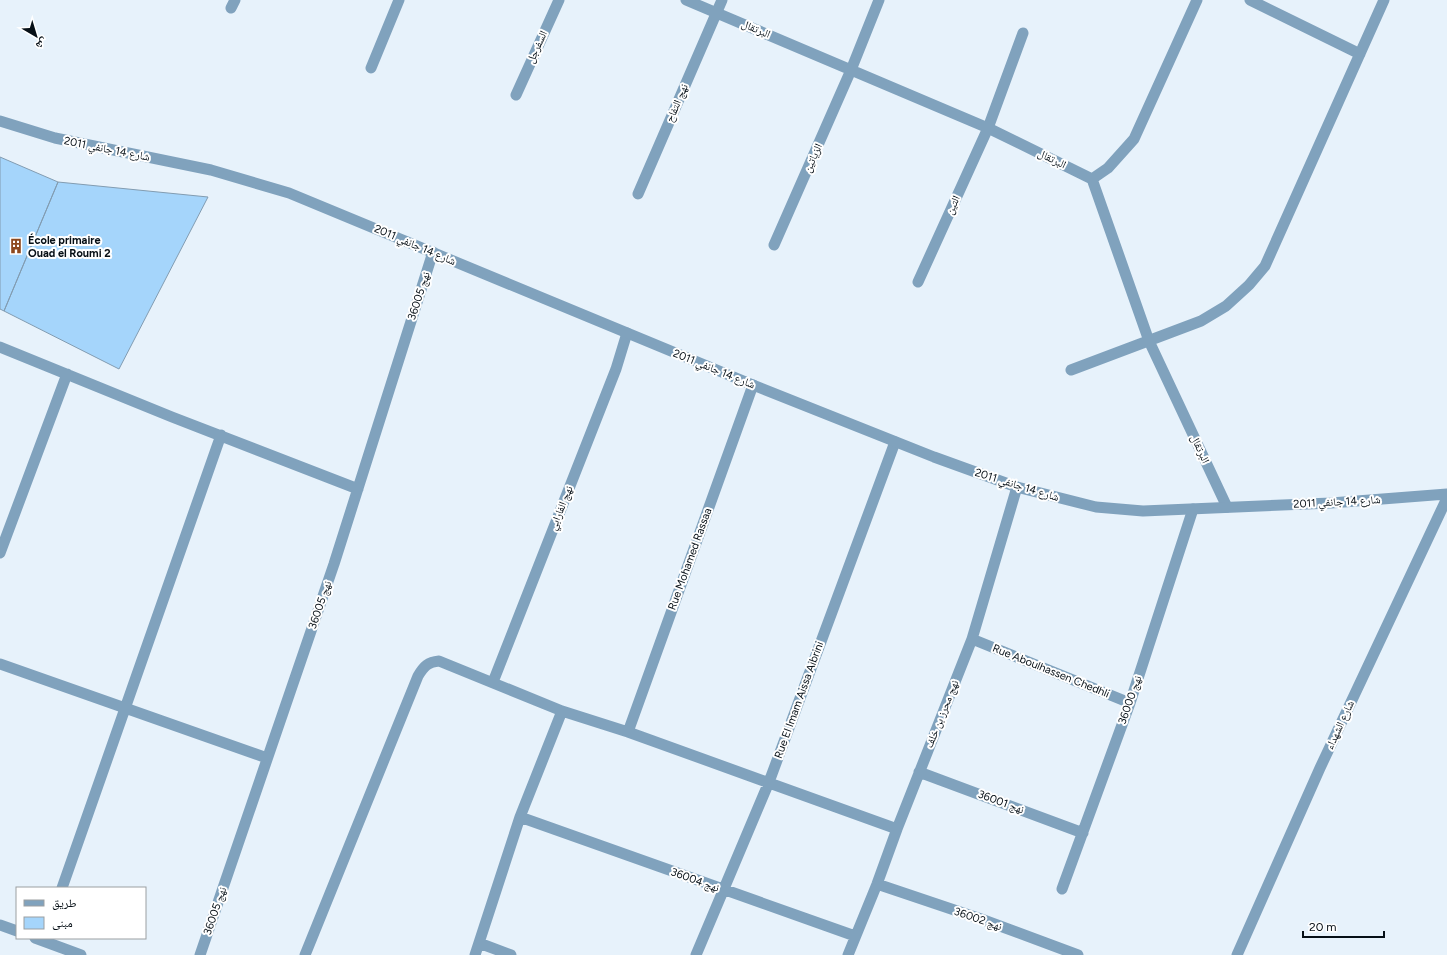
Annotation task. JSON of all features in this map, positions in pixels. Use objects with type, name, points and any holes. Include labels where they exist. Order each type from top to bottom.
[{"type":"street","points":[[371,68],[399,0]]},
{"type":"street","name":"السفرجل","points":[[516,95],[559,0]]},
{"type":"street","name":"البرتقال","points":[[686,0],[988,128],[1092,179],[1149,340],[1227,507]]},
{"type":"street","name":"نهج التفاح","points":[[638,194],[722,0]]},
{"type":"street","name":"الزياتين","points":[[774,245],[851,70],[879,0]]},
{"type":"street","points":[[1092,179],[1108,168],[1134,139],[1197,0]]},
{"type":"street","points":[[1250,0],[1360,54]]},
{"type":"street","points":[[1070,370],[1200,321],[1226,306],[1250,285],[1265,266],[1384,0]]},
{"type":"street","name":"التين","points":[[918,282],[988,128],[1023,33]]},
{"type":"street","name":"شارع 14 جانفي 2011","points":[[0,121],[55,138],[211,170],[290,193],[753,385],[895,442],[1017,487],[1096,507],[1142,511],[1331,503],[1447,494]]},
{"type":"street","name":"نهج 36005","points":[[200,955],[358,489],[433,252]]},
{"type":"street","name":"نهج الفارابي","points":[[493,682],[616,369],[627,333]]},
{"type":"street","points":[[0,347],[358,489]]},
{"type":"street","points":[[0,553],[67,374]]},
{"type":"street","name":"Rue Mohamed Rassaa","points":[[628,732],[753,385]]},
{"type":"street","points":[[62,887],[221,435]]},
{"type":"street","name":"Rue El Imam Aissa Aibrini","points":[[696,955],[769,782],[895,442]]},
{"type":"street","name":"نهج محرز بن خلف","points":[[848,955],[972,639],[1017,487]]},
{"type":"street","name":"شارع الشهداء","points":[[1237,955],[1320,768],[1447,498]]},
{"type":"street","name":"نهج 36000","points":[[1062,889],[1084,833],[1130,703],[1193,509]]},
{"type":"street","name":"Rue Aboulhassen Chedhli","points":[[972,639],[1130,703]]},
{"type":"street","points":[[304,955],[423,668],[430,662],[439,661],[562,711],[628,732],[897,829]]},
{"type":"street","points":[[0,664],[267,758]]},
{"type":"street","points":[[475,955],[520,817],[562,711]]},
{"type":"street","name":"نهج 36001","points":[[919,772],[1084,833]]},
{"type":"street","name":"نهج 36004","points":[[520,817],[724,891],[855,936]]},
{"type":"street","name":"نهج 36002","points":[[877,884],[981,919],[1078,955]]},
{"type":"street","points":[[0,925],[16,932]]},
{"type":"street","points":[[41,939],[80,955]]},
{"type":"street","points":[[479,943],[511,955]]},
{"type":"building","name":"École primaire Ouad el Roumi 2","points":[[0,157],[58,182],[4,311],[0,309]]},
{"type":"building","points":[[58,182],[208,197],[119,369],[4,311]]},
{"type":"place","name":"École primaire Ouad el Roumi 2","points":[[16,246]]}]
